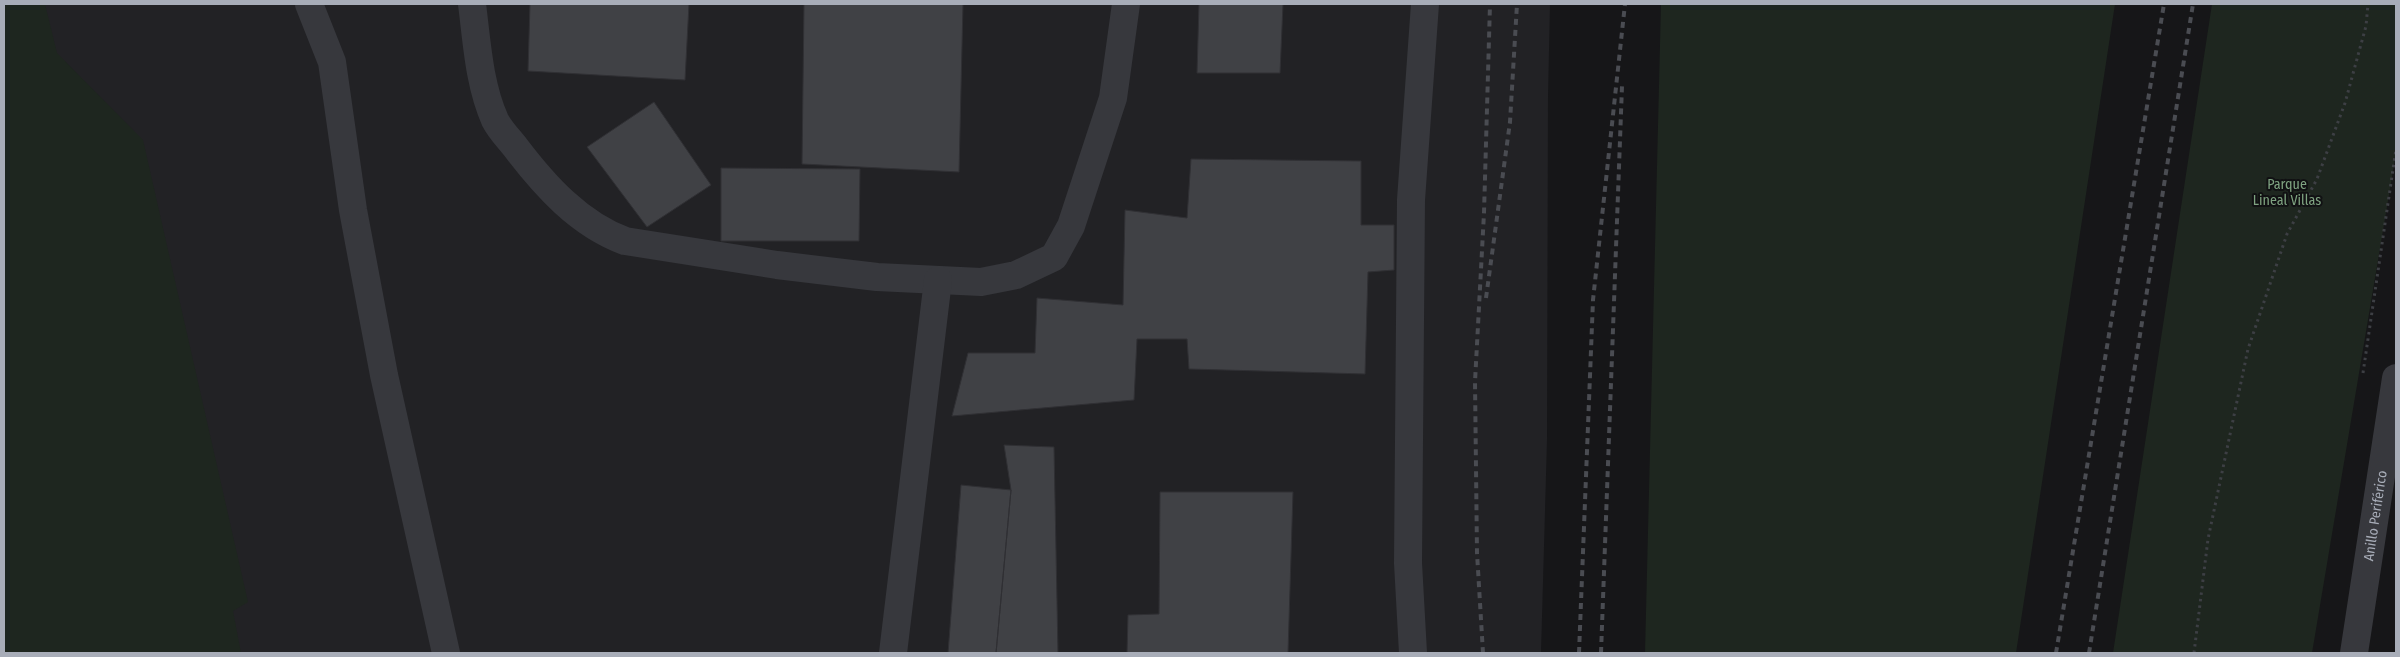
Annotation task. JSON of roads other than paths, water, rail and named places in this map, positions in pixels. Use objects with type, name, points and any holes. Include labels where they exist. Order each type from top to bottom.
[{"type":"street","points":[[309,4],[332,62],[353,210],[384,375],[446,653]]},
{"type":"street","points":[[472,4],[481,76],[496,122],[541,181],[596,227],[625,241],[777,265],[877,277],[981,282],[1016,275],[1054,257],[1071,226],[1113,98],[1126,4]]},
{"type":"street","points":[[1413,653],[1408,563],[1410,200],[1425,4]]},
{"type":"street","points":[[893,653],[938,280]]},
{"type":"street","name":"Anillo Periférico","points":[[2354,653],[2396,378]]},
{"type":"railway","points":[[1483,653],[1477,553],[1475,382],[1484,213],[1490,4]]},
{"type":"railway","points":[[1486,298],[1510,122],[1517,4]]},
{"type":"railway","points":[[1579,653],[1593,300],[1625,4]]},
{"type":"railway","points":[[2056,653],[2164,4]]},
{"type":"railway","points":[[2089,653],[2193,4]]},
{"type":"railway","points":[[1601,653],[1622,86]]},
{"type":"park label","name":"Parque Lineal Villas","points":[[2287,192]]}]
